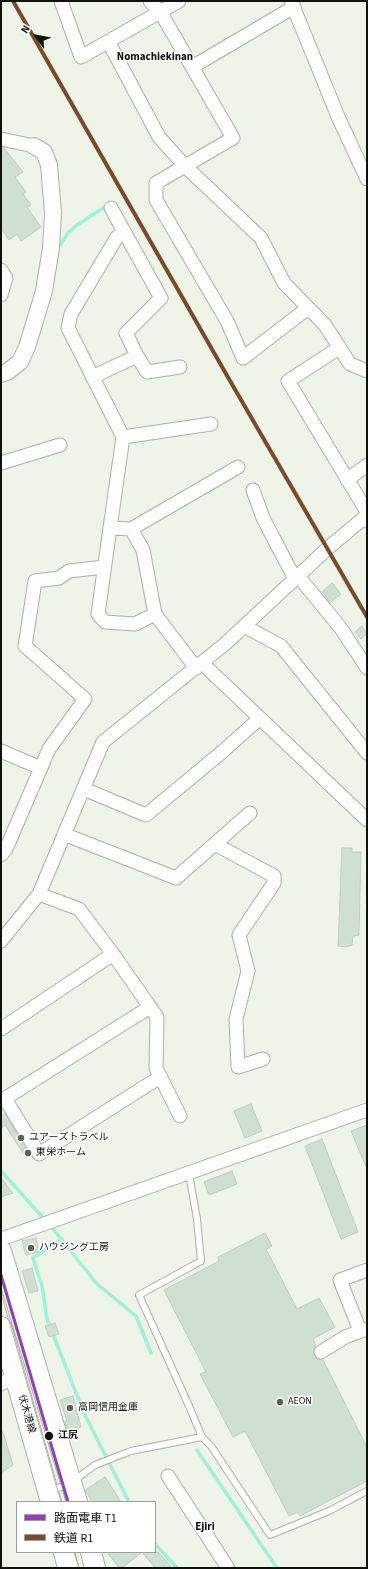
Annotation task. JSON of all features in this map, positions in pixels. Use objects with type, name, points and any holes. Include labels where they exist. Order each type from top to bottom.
[{"type":"main road","points":[[1,1251],[77,1501]]},
{"type":"main road","name":"伏木港線","points":[[1,1326],[8,1380],[50,1497]]},
{"type":"main road","points":[[64,1553],[68,1568]]},
{"type":"main road","points":[[91,1553],[95,1568]]},
{"type":"street","points":[[61,1],[81,57],[109,43],[179,1]]},
{"type":"street","points":[[150,1],[161,12],[233,138],[156,183],[156,200],[227,321],[243,358],[308,308]]},
{"type":"street","points":[[192,67],[293,4],[339,119],[367,179]]},
{"type":"street","points":[[109,43],[160,137],[185,166],[261,238],[284,283],[325,325],[350,364],[367,371]]},
{"type":"street","points":[[1,139],[34,146],[44,152],[49,165],[53,213],[50,255],[44,291],[27,347],[20,362],[7,372],[1,374]]},
{"type":"street","points":[[111,208],[161,298],[126,333],[137,356],[147,372],[180,367]]},
{"type":"street","points":[[124,232],[118,237],[71,314],[68,328],[123,437],[98,614],[105,622],[135,624],[155,614]]},
{"type":"street","points":[[1,270],[6,278],[1,295]]},
{"type":"street","points":[[1,941],[39,894],[66,835],[104,742],[199,665],[366,516],[347,480],[288,381],[339,348]]},
{"type":"street","points":[[92,377],[137,356]]},
{"type":"street","points":[[123,437],[211,424]]},
{"type":"street","points":[[1,463],[60,445]]},
{"type":"street","points":[[347,480],[367,465]]},
{"type":"street","points":[[110,528],[131,530],[164,509],[238,468]]},
{"type":"street","points":[[252,490],[263,518],[297,578],[340,627],[367,668]]},
{"type":"street","points":[[131,530],[143,550],[155,614],[199,665],[260,718],[367,820]]},
{"type":"street","points":[[1,855],[6,849],[49,749],[84,699],[25,646],[35,581],[59,578],[69,571],[104,567]]},
{"type":"street","points":[[244,626],[281,646],[367,752]]},
{"type":"street","points":[[84,790],[146,815],[222,752],[260,718]]},
{"type":"street","points":[[1,752],[41,768]]},
{"type":"street","points":[[66,835],[176,878],[250,813]]},
{"type":"street","points":[[215,844],[274,876],[274,883],[239,935],[248,971],[236,1019],[238,1067],[263,1059]]},
{"type":"street","points":[[39,894],[79,909],[113,954],[157,1018],[156,1068],[180,1116]]},
{"type":"street","points":[[1,1029],[113,954]]},
{"type":"street","points":[[150,1007],[3,1100],[39,1154],[160,1077]]},
{"type":"street","points":[[1,1239],[367,1110]]},
{"type":"street","points":[[321,1352],[345,1337],[363,1330],[340,1280],[367,1270]]},
{"type":"street","points":[[168,1476],[228,1568]]},
{"type":"lane","points":[[189,1174],[197,1219],[200,1261],[139,1295],[202,1437],[211,1446],[270,1535],[329,1511],[367,1491]]},
{"type":"lane","points":[[50,1497],[95,1465],[131,1451],[202,1437]]},
{"type":"building","points":[[1,147],[4,148],[23,172],[15,177],[26,192],[23,194],[31,205],[27,207],[41,227],[21,241],[17,234],[9,240],[1,228]]},
{"type":"building","points":[[332,583],[341,594],[330,603],[322,592]]},
{"type":"building","points":[[362,626],[367,634],[361,639],[355,632]]},
{"type":"building","points":[[342,848],[352,848],[352,852],[361,852],[359,935],[353,936],[352,945],[346,947],[338,946]]},
{"type":"building","points":[[251,1104],[262,1131],[245,1138],[234,1111]]},
{"type":"building","points":[[5,1114],[30,1155],[26,1158],[5,1125],[1,1128],[1,1116]]},
{"type":"building","points":[[367,1125],[367,1169],[351,1131]]},
{"type":"building","points":[[322,1139],[358,1232],[341,1239],[305,1146]]},
{"type":"building","points":[[232,1171],[237,1184],[209,1195],[204,1182]]},
{"type":"building","points":[[1,1178],[13,1193],[1,1197]]},
{"type":"building","name":"AEON","points":[[265,1233],[272,1246],[266,1249],[297,1309],[319,1298],[335,1327],[313,1339],[316,1346],[313,1353],[317,1359],[323,1360],[367,1447],[367,1481],[300,1516],[298,1512],[289,1516],[245,1431],[233,1437],[200,1374],[206,1372],[164,1290],[219,1261],[218,1257]]},
{"type":"building","points":[[36,1238],[39,1252],[26,1255],[22,1241]]},
{"type":"building","points":[[32,1268],[38,1291],[29,1293],[22,1271]]},
{"type":"building","points":[[55,1323],[59,1334],[49,1337],[45,1326]]},
{"type":"building","name":"高岡信用金庫","points":[[73,1396],[81,1427],[67,1431],[65,1421],[67,1421],[60,1400]]},
{"type":"building","points":[[1,1432],[3,1432],[13,1465],[1,1473]]},
{"type":"building","points":[[105,1477],[120,1501],[91,1501],[85,1490]]},
{"type":"building","points":[[158,1552],[172,1568],[155,1568],[143,1553]]},
{"type":"building","points":[[108,1553],[141,1553],[122,1568],[119,1568]]},
{"type":"waterway","points":[[60,245],[68,233],[77,225],[106,206]]},
{"type":"waterway","points":[[1,1171],[46,1221]]},
{"type":"waterway","points":[[50,1225],[96,1283],[136,1316],[151,1353]]},
{"type":"waterway","points":[[62,1239],[33,1258],[42,1286],[47,1319],[84,1413],[128,1501]]},
{"type":"waterway","points":[[197,1450],[277,1568]]},
{"type":"waterway","points":[[156,1545],[177,1568]]},
{"type":"tram line","name":"T1","points":[[1,1275],[68,1501]]},
{"type":"tram line","points":[[1,1293],[61,1501]]},
{"type":"tram line","points":[[74,1553],[79,1568]]},
{"type":"rail line","name":"R1","points":[[13,1],[367,617]]},
{"type":"place","name":"ユアーズトラベル","points":[[21,1138]]},
{"type":"place","name":"東栄ホーム","points":[[28,1153]]},
{"type":"place","name":"ハウジング工房","points":[[31,1248]]},
{"type":"place","name":"AEON","points":[[280,1402]]},
{"type":"place","name":"高岡信用金庫","points":[[70,1408]]},
{"type":"place","name":"江尻","points":[[49,1436]]},
{"type":"district","name":"Nomachiekinan","points":[[155,58]]},
{"type":"district","name":"Ejiri","points":[[205,1528]]}]
